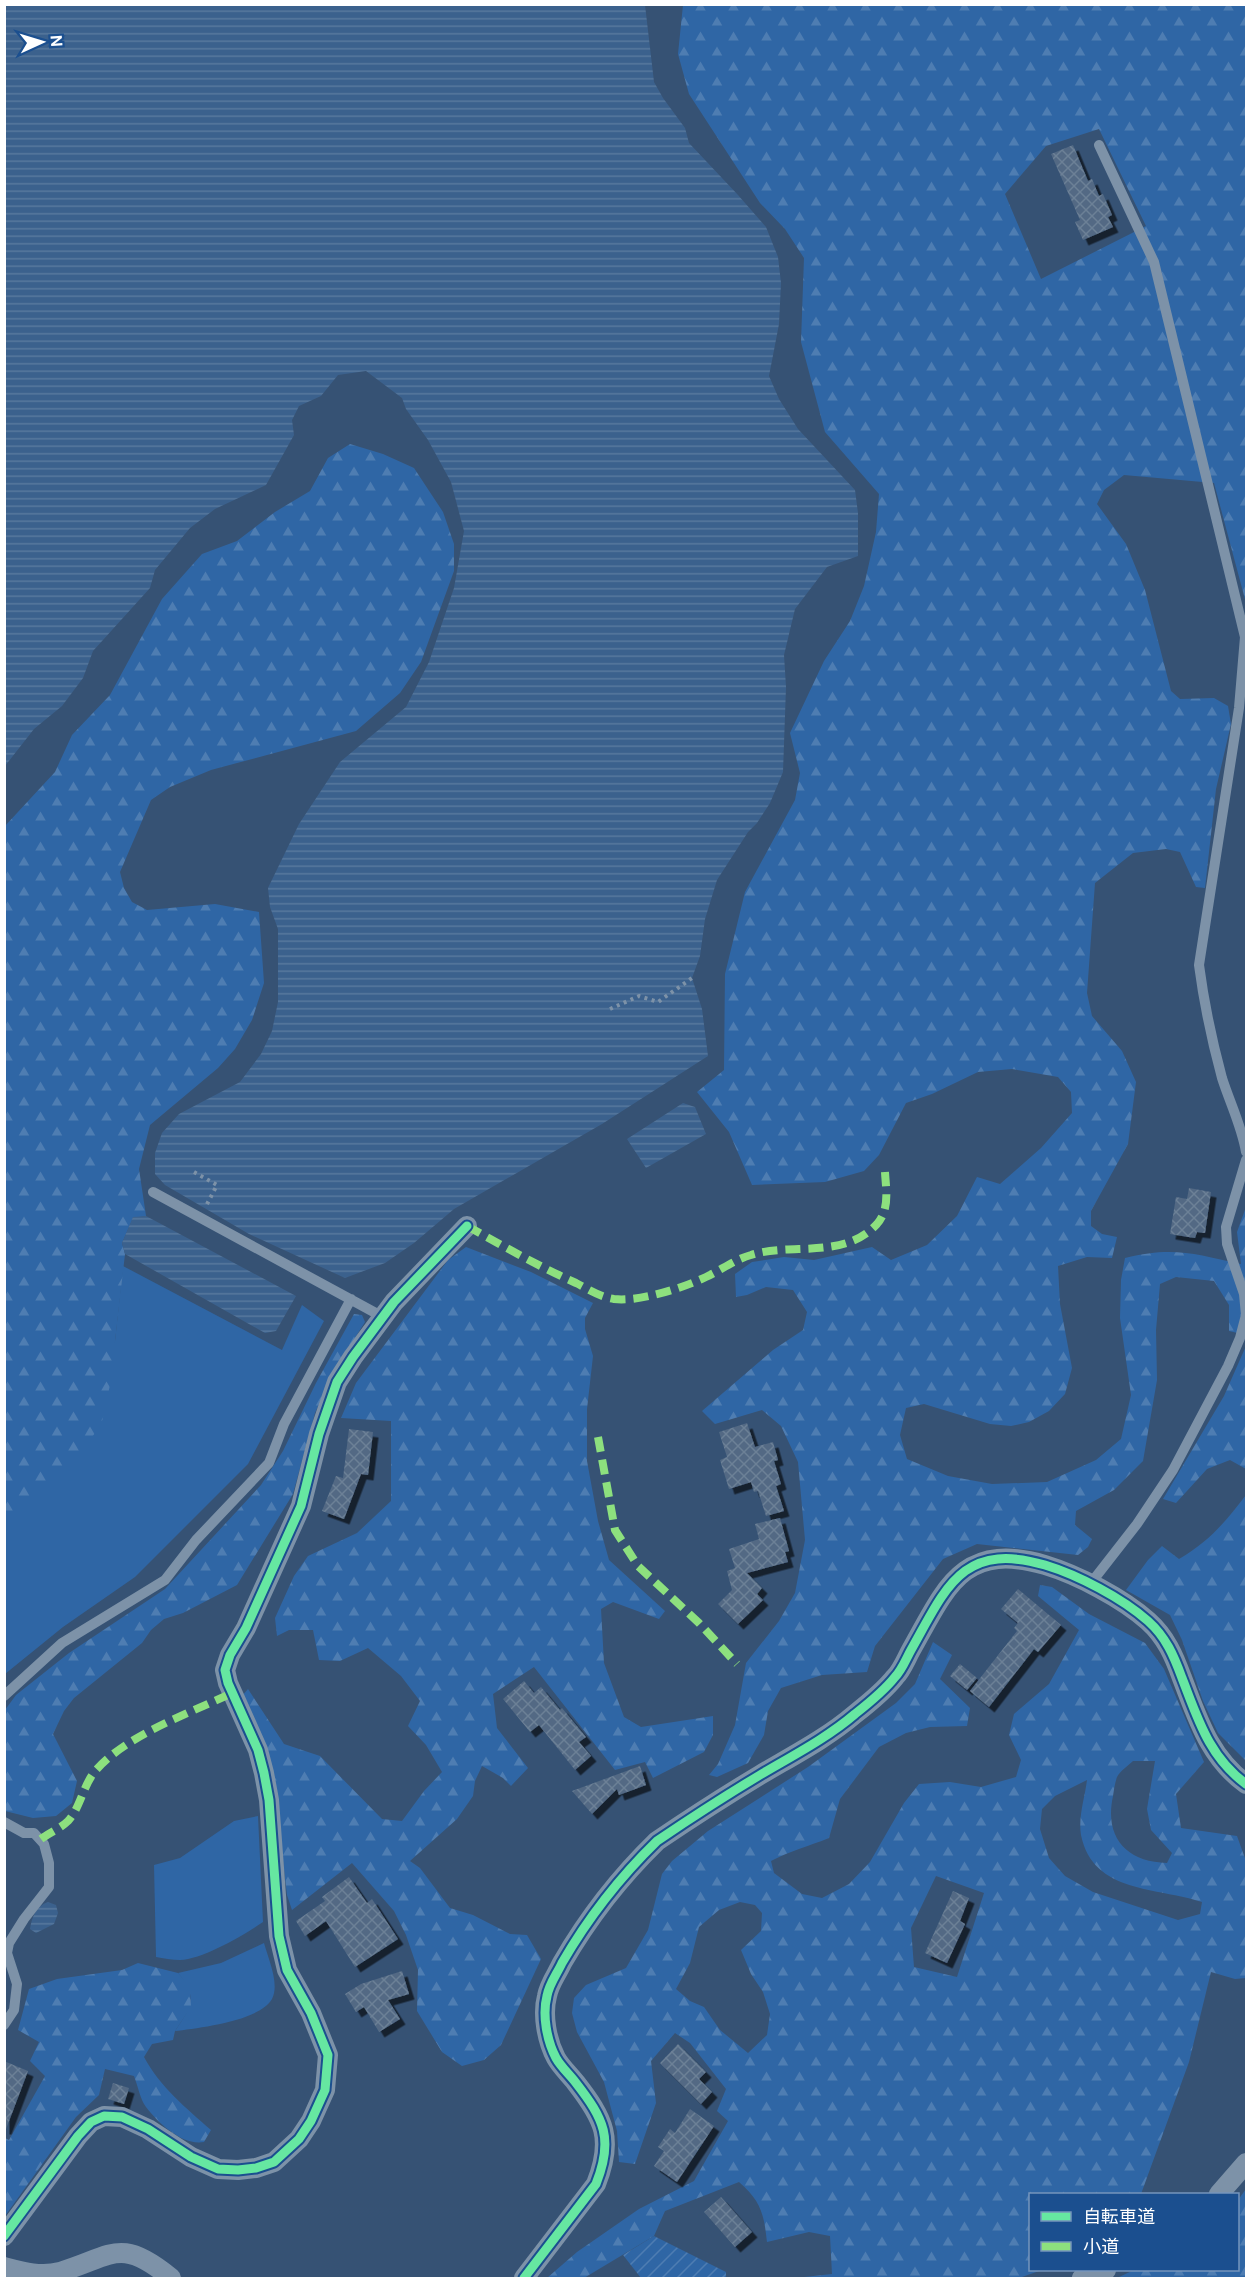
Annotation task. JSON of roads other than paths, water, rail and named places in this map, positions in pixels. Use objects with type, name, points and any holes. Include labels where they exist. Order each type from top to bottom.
[{"type":"street","points":[[4,2236],[42,2183],[91,2122],[104,2116],[122,2117],[148,2128],[190,2157],[218,2169],[256,2168],[274,2162],[299,2139],[325,2090],[328,2055],[311,2013],[287,1970],[279,1936],[269,1800],[264,1773],[258,1750],[228,1683],[225,1670],[301,1506],[319,1434],[337,1382],[394,1302],[466,1226]]},
{"type":"street","points":[[524,2278],[596,2184],[603,2166],[604,2131],[598,2113],[557,2059],[550,2042],[546,2019],[546,1997],[551,1983],[579,1933],[630,1868],[657,1840],[853,1716],[883,1690],[896,1676],[945,1590],[964,1570],[988,1560],[1007,1557],[1035,1562],[1066,1571],[1091,1583],[1145,1618],[1159,1631],[1171,1650],[1202,1731],[1221,1761],[1246,1784]]},
{"type":"street","points":[[1219,2193],[1246,2163]]},
{"type":"street","points":[[4,2267],[38,2274],[58,2272],[116,2252],[151,2262],[171,2278]]},
{"type":"street","points":[[1082,2278],[1103,2271]]},
{"type":"lane","points":[[1100,145],[1154,262],[1245,637],[1239,708],[1200,965],[1204,1002],[1223,1079],[1246,1152]]},
{"type":"lane","points":[[1091,1583],[1137,1524],[1173,1470],[1228,1366],[1240,1338],[1246,1315],[1244,1294],[1227,1244],[1226,1227],[1246,1160]]},
{"type":"lane","points":[[153,1192],[383,1317]]},
{"type":"lane","points":[[4,1696],[62,1643],[165,1580],[196,1540],[269,1463],[284,1424],[351,1299]]},
{"type":"lane","points":[[4,1822],[24,1833],[34,1833],[44,1844],[49,1863],[49,1887],[9,1943],[7,1953],[17,1984],[14,2010],[4,2025]]}]
